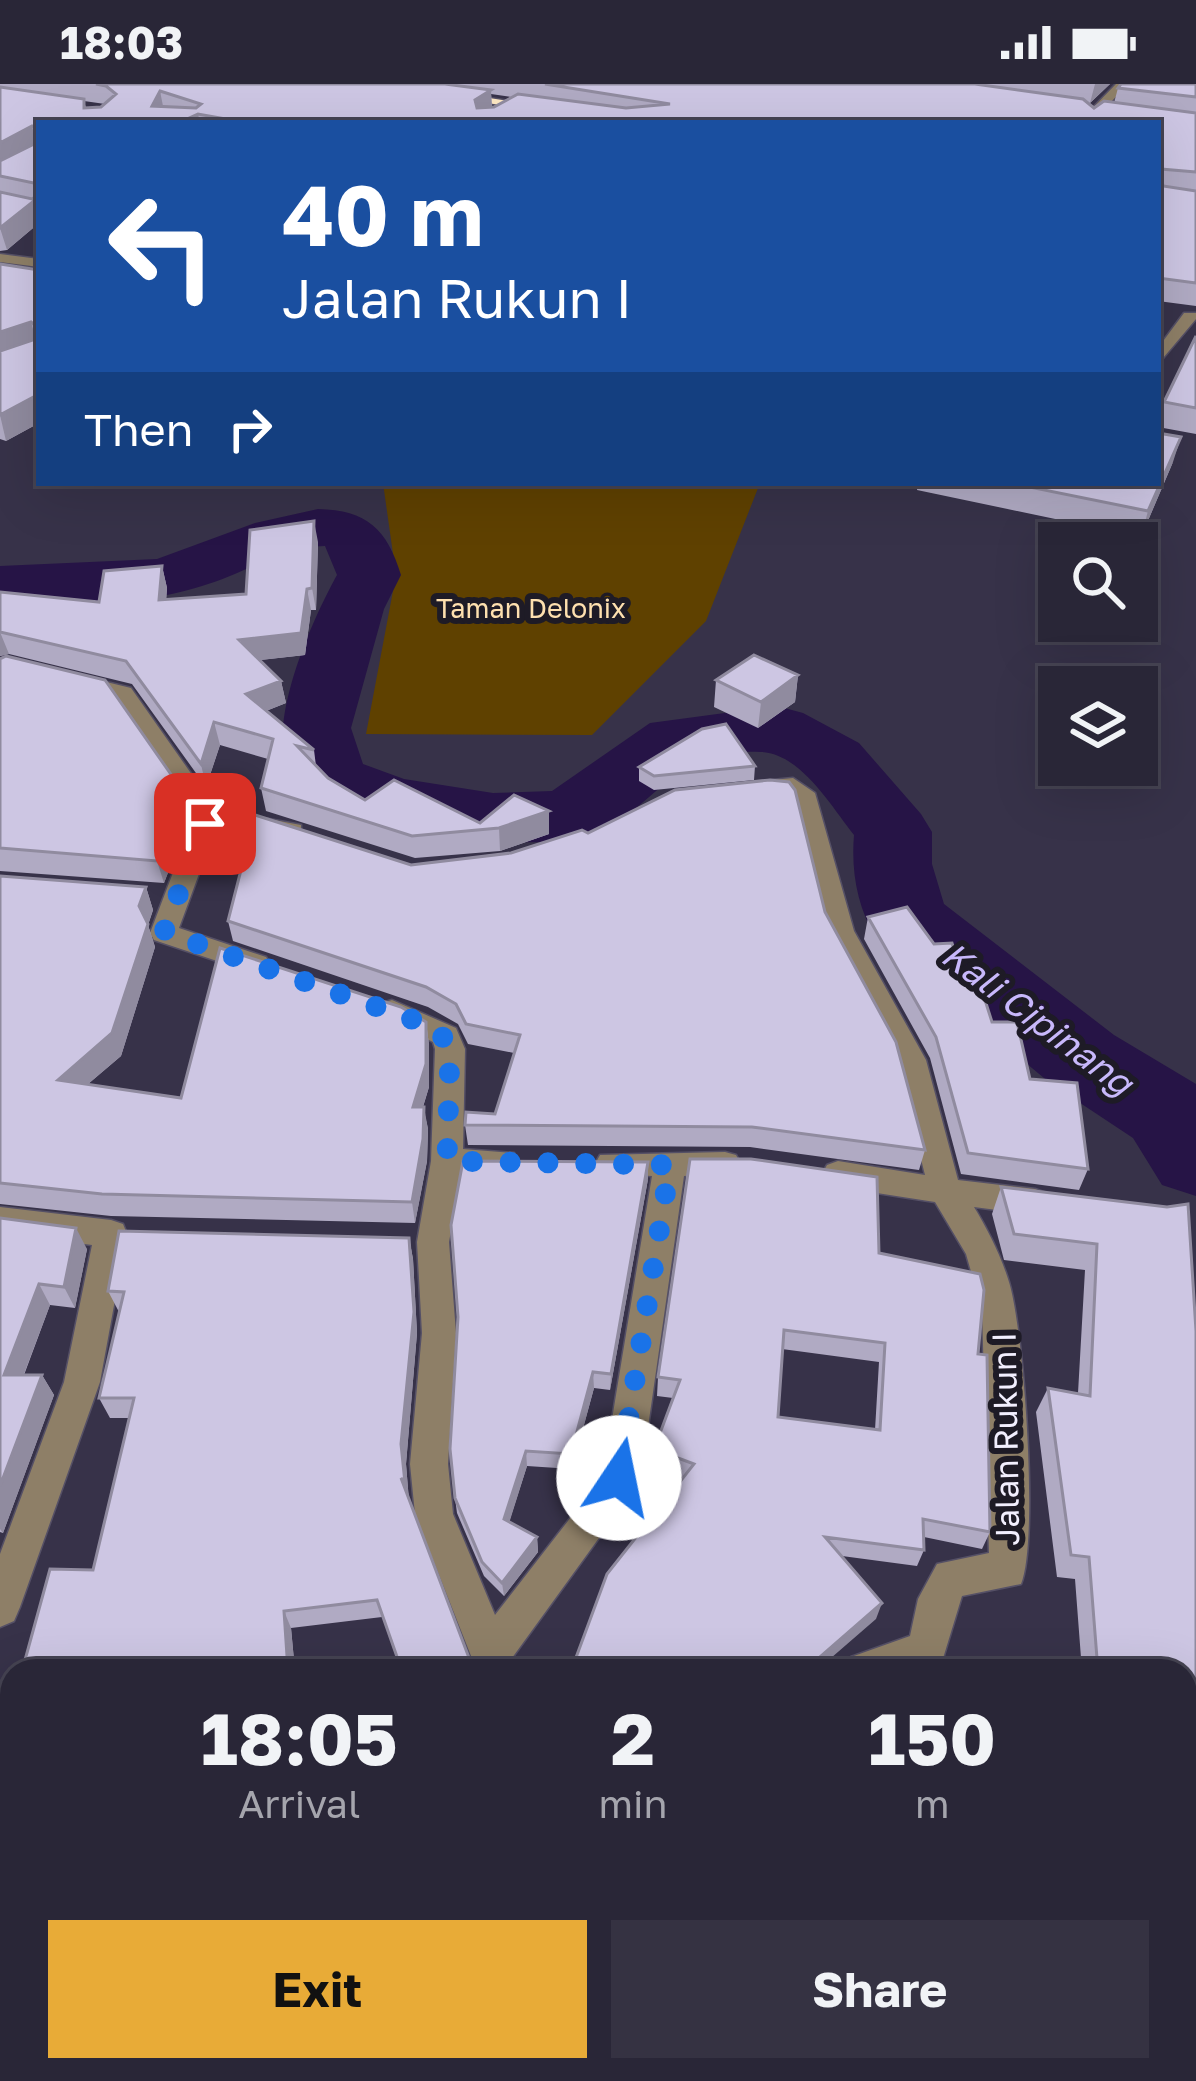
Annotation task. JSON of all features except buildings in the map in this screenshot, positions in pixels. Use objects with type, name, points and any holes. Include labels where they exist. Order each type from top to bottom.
[{"type":"highway","points":[[371,84],[507,110]]},
{"type":"highway","points":[[343,87],[565,114]]},
{"type":"street","points":[[1089,114],[1122,84]]},
{"type":"street","points":[[1089,114],[1119,114]]},
{"type":"street","points":[[0,258],[36,263]]},
{"type":"street","points":[[1161,354],[1187,315]]},
{"type":"street","points":[[0,674],[8,665],[124,693],[208,815],[269,823],[328,843]]},
{"type":"street","points":[[723,793],[794,786],[802,793],[840,931],[911,1060],[945,1191]]},
{"type":"street","points":[[208,815],[166,897],[166,936],[284,973]]},
{"type":"street","points":[[372,1003],[446,1036],[450,1049],[447,1161],[421,1242],[439,1333],[429,1404],[434,1514],[493,1659]]},
{"type":"street","points":[[447,1161],[530,1162]]},
{"type":"street","points":[[572,1163],[785,1167],[1061,1205]]},
{"type":"street","points":[[496,1659],[614,1491],[624,1462],[670,1165]]},
{"type":"street","name":"Jalan Rukun I","points":[[903,1659],[928,1651],[938,1599],[951,1578],[1007,1570],[1007,1336],[996,1291],[968,1222],[945,1191]]},
{"type":"street","points":[[0,1220],[122,1234],[76,1400],[0,1606]]},
{"type":"green space","name":"Taman Delonix","points":[[383,486],[759,486],[706,621],[592,735],[366,734],[396,575]]},
{"type":"waterway","name":"Kali Cipinang","points":[[0,585],[135,582],[179,573],[277,536],[340,528],[360,543],[369,575],[351,609],[315,728],[330,778],[389,801],[493,818],[570,814],[676,739],[777,728],[833,759],[893,832],[892,864],[906,918],[1082,1059],[1166,1112],[1196,1158]]},
{"type":"route","points":[[205,824],[165,927],[166,936],[437,1028],[450,1049],[447,1161],[670,1165],[619,1478]]}]
